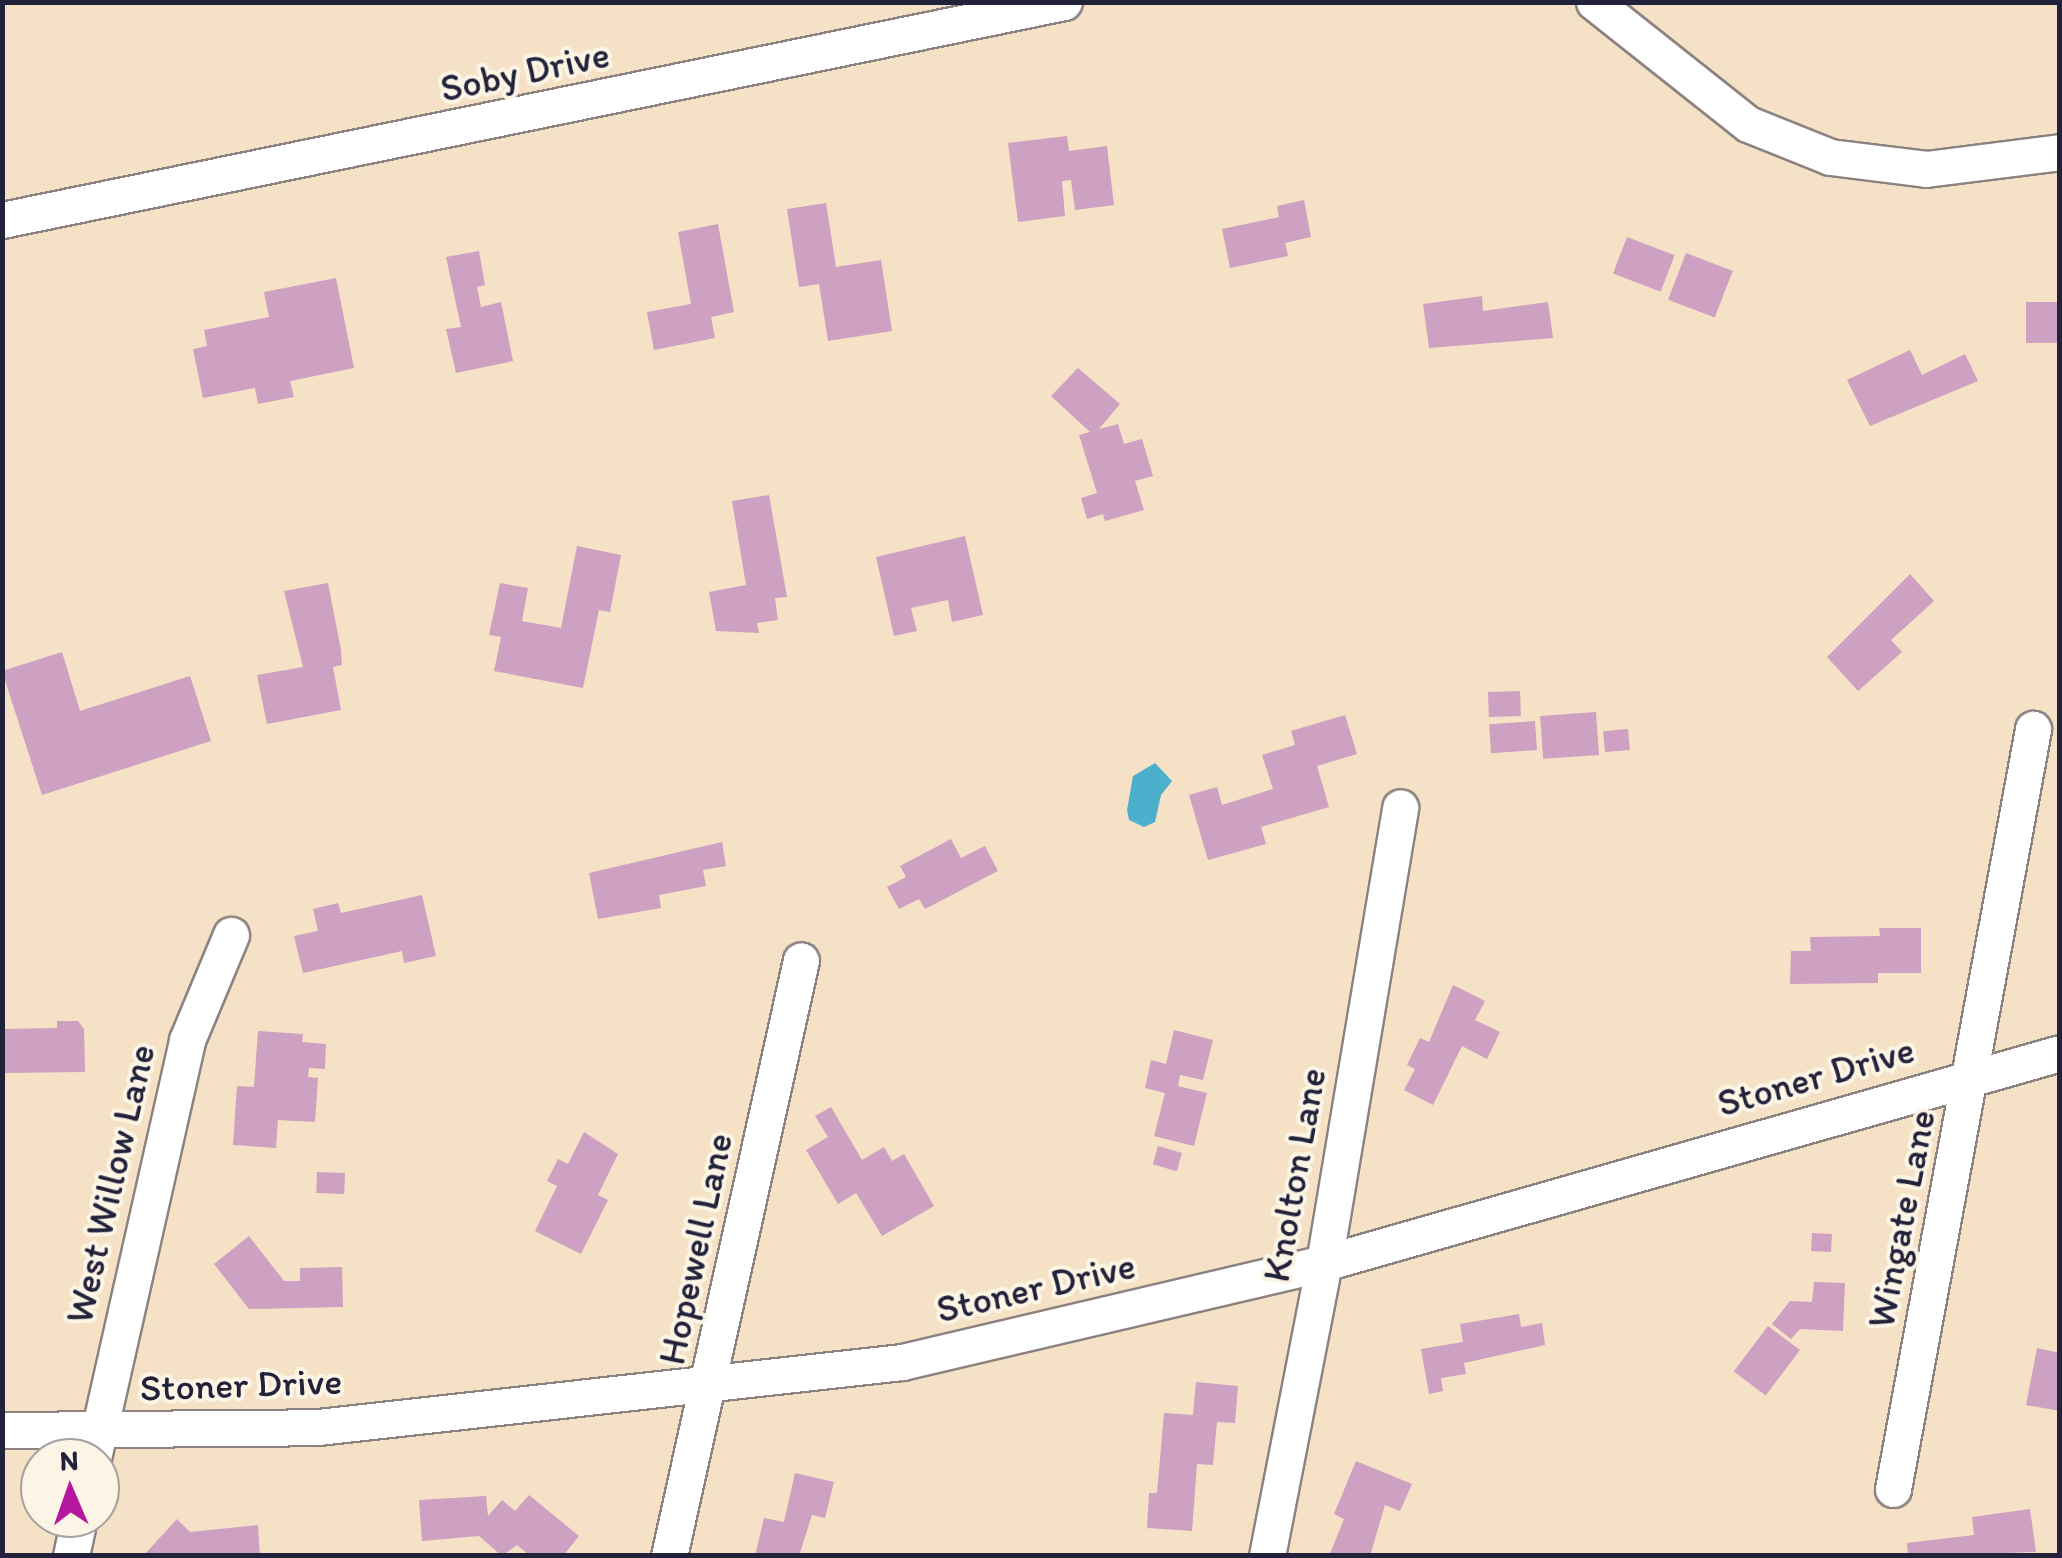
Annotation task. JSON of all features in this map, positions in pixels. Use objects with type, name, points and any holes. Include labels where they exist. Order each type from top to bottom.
[{"type":"street","name":"Soby Drive","points":[[2,220],[1064,2]]},
{"type":"street","points":[[1594,2],[1748,124],[1830,157],[1926,169],[2060,152]]},
{"type":"street","name":"Wingate Lane","points":[[1893,1490],[1973,1076],[2034,729]]},
{"type":"street","name":"Knolton Lane","points":[[1266,1556],[1324,1263],[1400,807]]},
{"type":"street","name":"West Willow Lane","points":[[98,1438],[186,1040],[231,935]]},
{"type":"street","name":"Hopewell Lane","points":[[669,1556],[710,1388],[801,960]]},
{"type":"street","name":"Stoner Drive","points":[[120,1443],[710,1388],[902,1362],[1324,1263],[2060,1053]]},
{"type":"street","name":"Stoner Drive","points":[[2,1430],[52,1438]]},
{"type":"water","points":[[1155,763],[1172,781],[1161,795],[1155,822],[1144,827],[1129,820],[1127,810],[1133,776]]},
{"type":"building","points":[[1067,136],[1069,151],[1107,146],[1114,205],[1075,210],[1071,180],[1062,181],[1065,216],[1018,222],[1008,143]]},
{"type":"building","points":[[1304,200],[1311,237],[1285,243],[1288,256],[1230,268],[1222,229],[1279,217],[1277,206]]},
{"type":"building","points":[[826,203],[836,267],[881,260],[892,331],[828,341],[819,284],[799,287],[787,209]]},
{"type":"building","points":[[718,224],[734,312],[711,317],[715,338],[654,350],[647,312],[691,304],[678,232]]},
{"type":"building","points":[[1627,237],[1675,255],[1661,292],[1613,273]]},
{"type":"building","points":[[479,251],[485,285],[477,287],[481,307],[501,302],[513,361],[456,373],[446,329],[461,327],[446,257]]},
{"type":"building","points":[[1686,253],[1733,271],[1715,318],[1668,300]]},
{"type":"building","points":[[336,278],[354,368],[290,381],[294,397],[258,404],[255,388],[203,398],[193,349],[207,346],[204,330],[269,317],[264,292]]},
{"type":"building","points":[[1482,296],[1483,311],[1548,302],[1553,338],[1429,348],[1423,304]]},
{"type":"building","points":[[2026,302],[2060,302],[2060,343],[2026,343]]},
{"type":"building","points":[[1910,350],[1922,375],[1965,354],[1978,381],[1870,426],[1847,380]]},
{"type":"building","points":[[1078,368],[1120,404],[1099,429],[1118,424],[1124,444],[1142,439],[1153,476],[1135,481],[1144,510],[1105,521],[1103,514],[1087,519],[1081,498],[1097,493],[1079,435],[1090,432],[1051,396]]},
{"type":"building","points":[[769,495],[787,597],[775,598],[778,620],[757,623],[759,633],[716,631],[709,592],[746,585],[732,501]]},
{"type":"building","points":[[965,536],[983,615],[952,622],[948,600],[911,608],[917,631],[894,636],[876,557]]},
{"type":"building","points":[[577,546],[621,555],[610,612],[599,610],[583,688],[494,671],[501,637],[489,635],[500,583],[528,588],[522,621],[561,628]]},
{"type":"building","points":[[1910,574],[1934,601],[1891,640],[1902,652],[1858,691],[1827,657]]},
{"type":"building","points":[[328,583],[341,650],[342,665],[333,667],[341,710],[267,724],[257,675],[303,667],[284,591]]},
{"type":"building","points":[[62,652],[80,711],[190,676],[211,741],[42,795],[2,671]]},
{"type":"building","points":[[1520,691],[1521,716],[1489,717],[1488,692]]},
{"type":"building","points":[[1596,712],[1599,755],[1543,759],[1540,716]]},
{"type":"building","points":[[1345,715],[1357,754],[1317,766],[1329,807],[1261,827],[1266,844],[1208,860],[1189,795],[1217,787],[1222,805],[1273,789],[1262,755],[1295,745],[1291,731]]},
{"type":"building","points":[[1535,721],[1537,750],[1491,753],[1489,724]]},
{"type":"building","points":[[1628,729],[1630,750],[1605,752],[1603,731]]},
{"type":"building","points":[[951,839],[961,858],[985,846],[998,871],[925,909],[919,899],[899,909],[887,887],[906,877],[900,866]]},
{"type":"building","points":[[722,842],[726,866],[703,870],[706,886],[659,895],[661,908],[598,919],[589,873]]},
{"type":"building","points":[[422,895],[436,956],[404,963],[402,951],[303,973],[294,936],[318,931],[313,909],[338,903],[341,913]]},
{"type":"building","points":[[1879,928],[1921,928],[1921,973],[1878,973],[1878,983],[1790,984],[1791,951],[1811,951],[1810,937],[1880,936]]},
{"type":"building","points":[[1453,985],[1485,1001],[1475,1020],[1500,1032],[1487,1059],[1462,1046],[1433,1105],[1404,1090],[1415,1069],[1407,1065],[1420,1038],[1429,1042]]},
{"type":"building","points":[[57,1021],[78,1021],[84,1029],[85,1072],[2,1073],[2,1029],[57,1028]]},
{"type":"building","points":[[1174,1030],[1213,1040],[1203,1080],[1180,1075],[1178,1086],[1207,1093],[1194,1146],[1154,1136],[1165,1093],[1145,1088],[1151,1060],[1166,1064]]},
{"type":"building","points":[[258,1031],[303,1034],[302,1042],[326,1044],[325,1069],[309,1068],[308,1077],[318,1078],[315,1122],[278,1120],[276,1148],[233,1145],[237,1086],[254,1087]]},
{"type":"building","points":[[831,1107],[862,1160],[884,1147],[892,1161],[904,1154],[934,1206],[882,1236],[856,1193],[838,1204],[806,1150],[828,1137],[815,1116]]},
{"type":"building","points":[[584,1132],[618,1154],[598,1195],[608,1200],[581,1254],[535,1231],[557,1186],[547,1181],[558,1159],[568,1164]]},
{"type":"building","points":[[1158,1146],[1182,1153],[1177,1171],[1153,1164]]},
{"type":"building","points":[[317,1172],[345,1173],[344,1194],[316,1193]]},
{"type":"building","points":[[1812,1233],[1832,1234],[1831,1252],[1811,1251]]},
{"type":"building","points":[[249,1236],[284,1281],[300,1281],[300,1268],[342,1267],[343,1307],[249,1309],[214,1264]]},
{"type":"building","points":[[1814,1282],[1845,1283],[1843,1331],[1800,1329],[1791,1339],[1772,1324],[1790,1301],[1812,1302]]},
{"type":"building","points":[[1519,1314],[1521,1327],[1542,1323],[1545,1345],[1464,1363],[1466,1374],[1441,1378],[1443,1391],[1429,1394],[1421,1349],[1463,1342],[1460,1324]]},
{"type":"building","points":[[1768,1326],[1800,1350],[1766,1396],[1734,1372]]},
{"type":"building","points":[[2037,1348],[2060,1353],[2060,1411],[2026,1405]]},
{"type":"building","points":[[1196,1382],[1238,1386],[1235,1423],[1217,1422],[1213,1465],[1197,1464],[1192,1531],[1147,1528],[1149,1493],[1157,1493],[1164,1413],[1193,1415]]},
{"type":"building","points":[[1356,1461],[1412,1484],[1400,1511],[1385,1505],[1370,1556],[1329,1556],[1344,1519],[1334,1514]]},
{"type":"building","points":[[795,1473],[834,1482],[825,1518],[812,1515],[799,1556],[755,1556],[764,1518],[784,1522]]},
{"type":"building","points":[[529,1495],[579,1536],[563,1556],[530,1556],[517,1545],[502,1556],[479,1536],[422,1541],[419,1500],[486,1496],[488,1516],[502,1500],[515,1511]]},
{"type":"building","points":[[2030,1509],[2036,1552],[1908,1556],[1907,1543],[1974,1535],[1972,1517]]},
{"type":"building","points":[[177,1519],[190,1532],[258,1525],[260,1556],[143,1556]]}]
